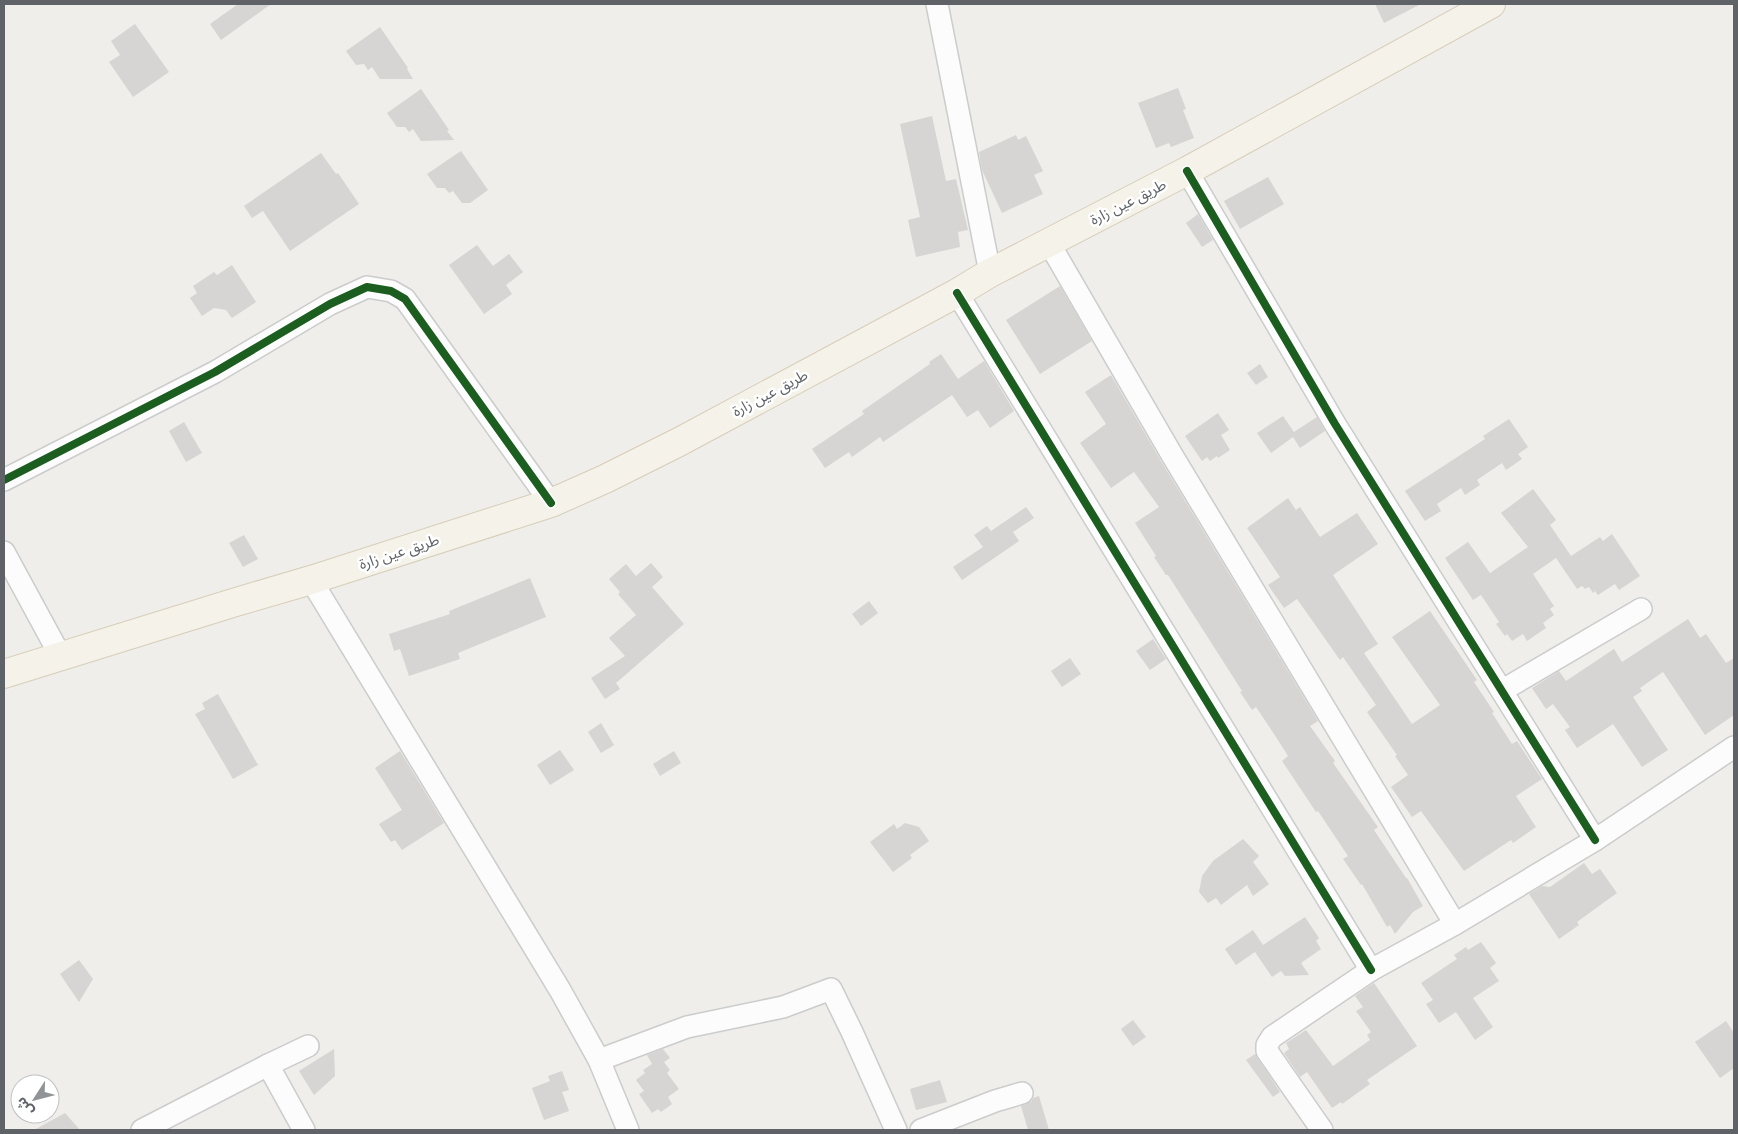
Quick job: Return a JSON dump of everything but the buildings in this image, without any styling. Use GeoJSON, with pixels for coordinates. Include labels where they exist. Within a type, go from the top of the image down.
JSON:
{"type":"FeatureCollection","features":[{"type":"Feature","properties":{"kind":"main road","name":"طريق عين زارة"},"geometry":{"type":"LineString","coordinates":[[4,674],[311,580],[551,503],[605,479],[957,293],[990,273],[1188,171],[1491,4]]}},
{"type":"Feature","properties":{"kind":"street"},"geometry":{"type":"LineString","coordinates":[[937,4],[990,273]]}},
{"type":"Feature","properties":{"kind":"street"},"geometry":{"type":"LineString","coordinates":[[1188,171],[1336,424],[1596,840]]}},
{"type":"Feature","properties":{"kind":"street"},"geometry":{"type":"LineString","coordinates":[[1049,243],[1172,455],[1455,924]]}},
{"type":"Feature","properties":{"kind":"street"},"geometry":{"type":"LineString","coordinates":[[4,480],[215,372],[330,304],[367,287],[391,291],[405,299],[551,503]]}},
{"type":"Feature","properties":{"kind":"street"},"geometry":{"type":"LineString","coordinates":[[957,293],[1371,970]]}},
{"type":"Feature","properties":{"kind":"street"},"geometry":{"type":"LineString","coordinates":[[4,552],[61,656]]}},
{"type":"Feature","properties":{"kind":"street"},"geometry":{"type":"LineString","coordinates":[[311,580],[545,965],[599,1060],[628,1130]]}},
{"type":"Feature","properties":{"kind":"street"},"geometry":{"type":"LineString","coordinates":[[1503,690],[1641,609]]}},
{"type":"Feature","properties":{"kind":"street"},"geometry":{"type":"LineString","coordinates":[[1322,1130],[1267,1051],[1267,1045],[1272,1037],[1371,970],[1455,924],[1596,840],[1734,747]]}},
{"type":"Feature","properties":{"kind":"street"},"geometry":{"type":"LineString","coordinates":[[599,1060],[687,1027],[783,1007],[831,990],[896,1130]]}},
{"type":"Feature","properties":{"kind":"street"},"geometry":{"type":"LineString","coordinates":[[142,1130],[308,1046]]}},
{"type":"Feature","properties":{"kind":"street"},"geometry":{"type":"LineString","coordinates":[[268,1065],[304,1130]]}},
{"type":"Feature","properties":{"kind":"street"},"geometry":{"type":"LineString","coordinates":[[921,1130],[995,1101],[1022,1093]]}},
{"type":"Feature","properties":{"kind":"cycle path"},"geometry":{"type":"LineString","coordinates":[[1187,171],[1335,424],[1595,840]]}},
{"type":"Feature","properties":{"kind":"cycle path"},"geometry":{"type":"LineString","coordinates":[[4,480],[215,372],[330,304],[367,287],[391,291],[405,299],[551,503]]}},
{"type":"Feature","properties":{"kind":"cycle path"},"geometry":{"type":"LineString","coordinates":[[957,293],[1371,970]]}}]}
